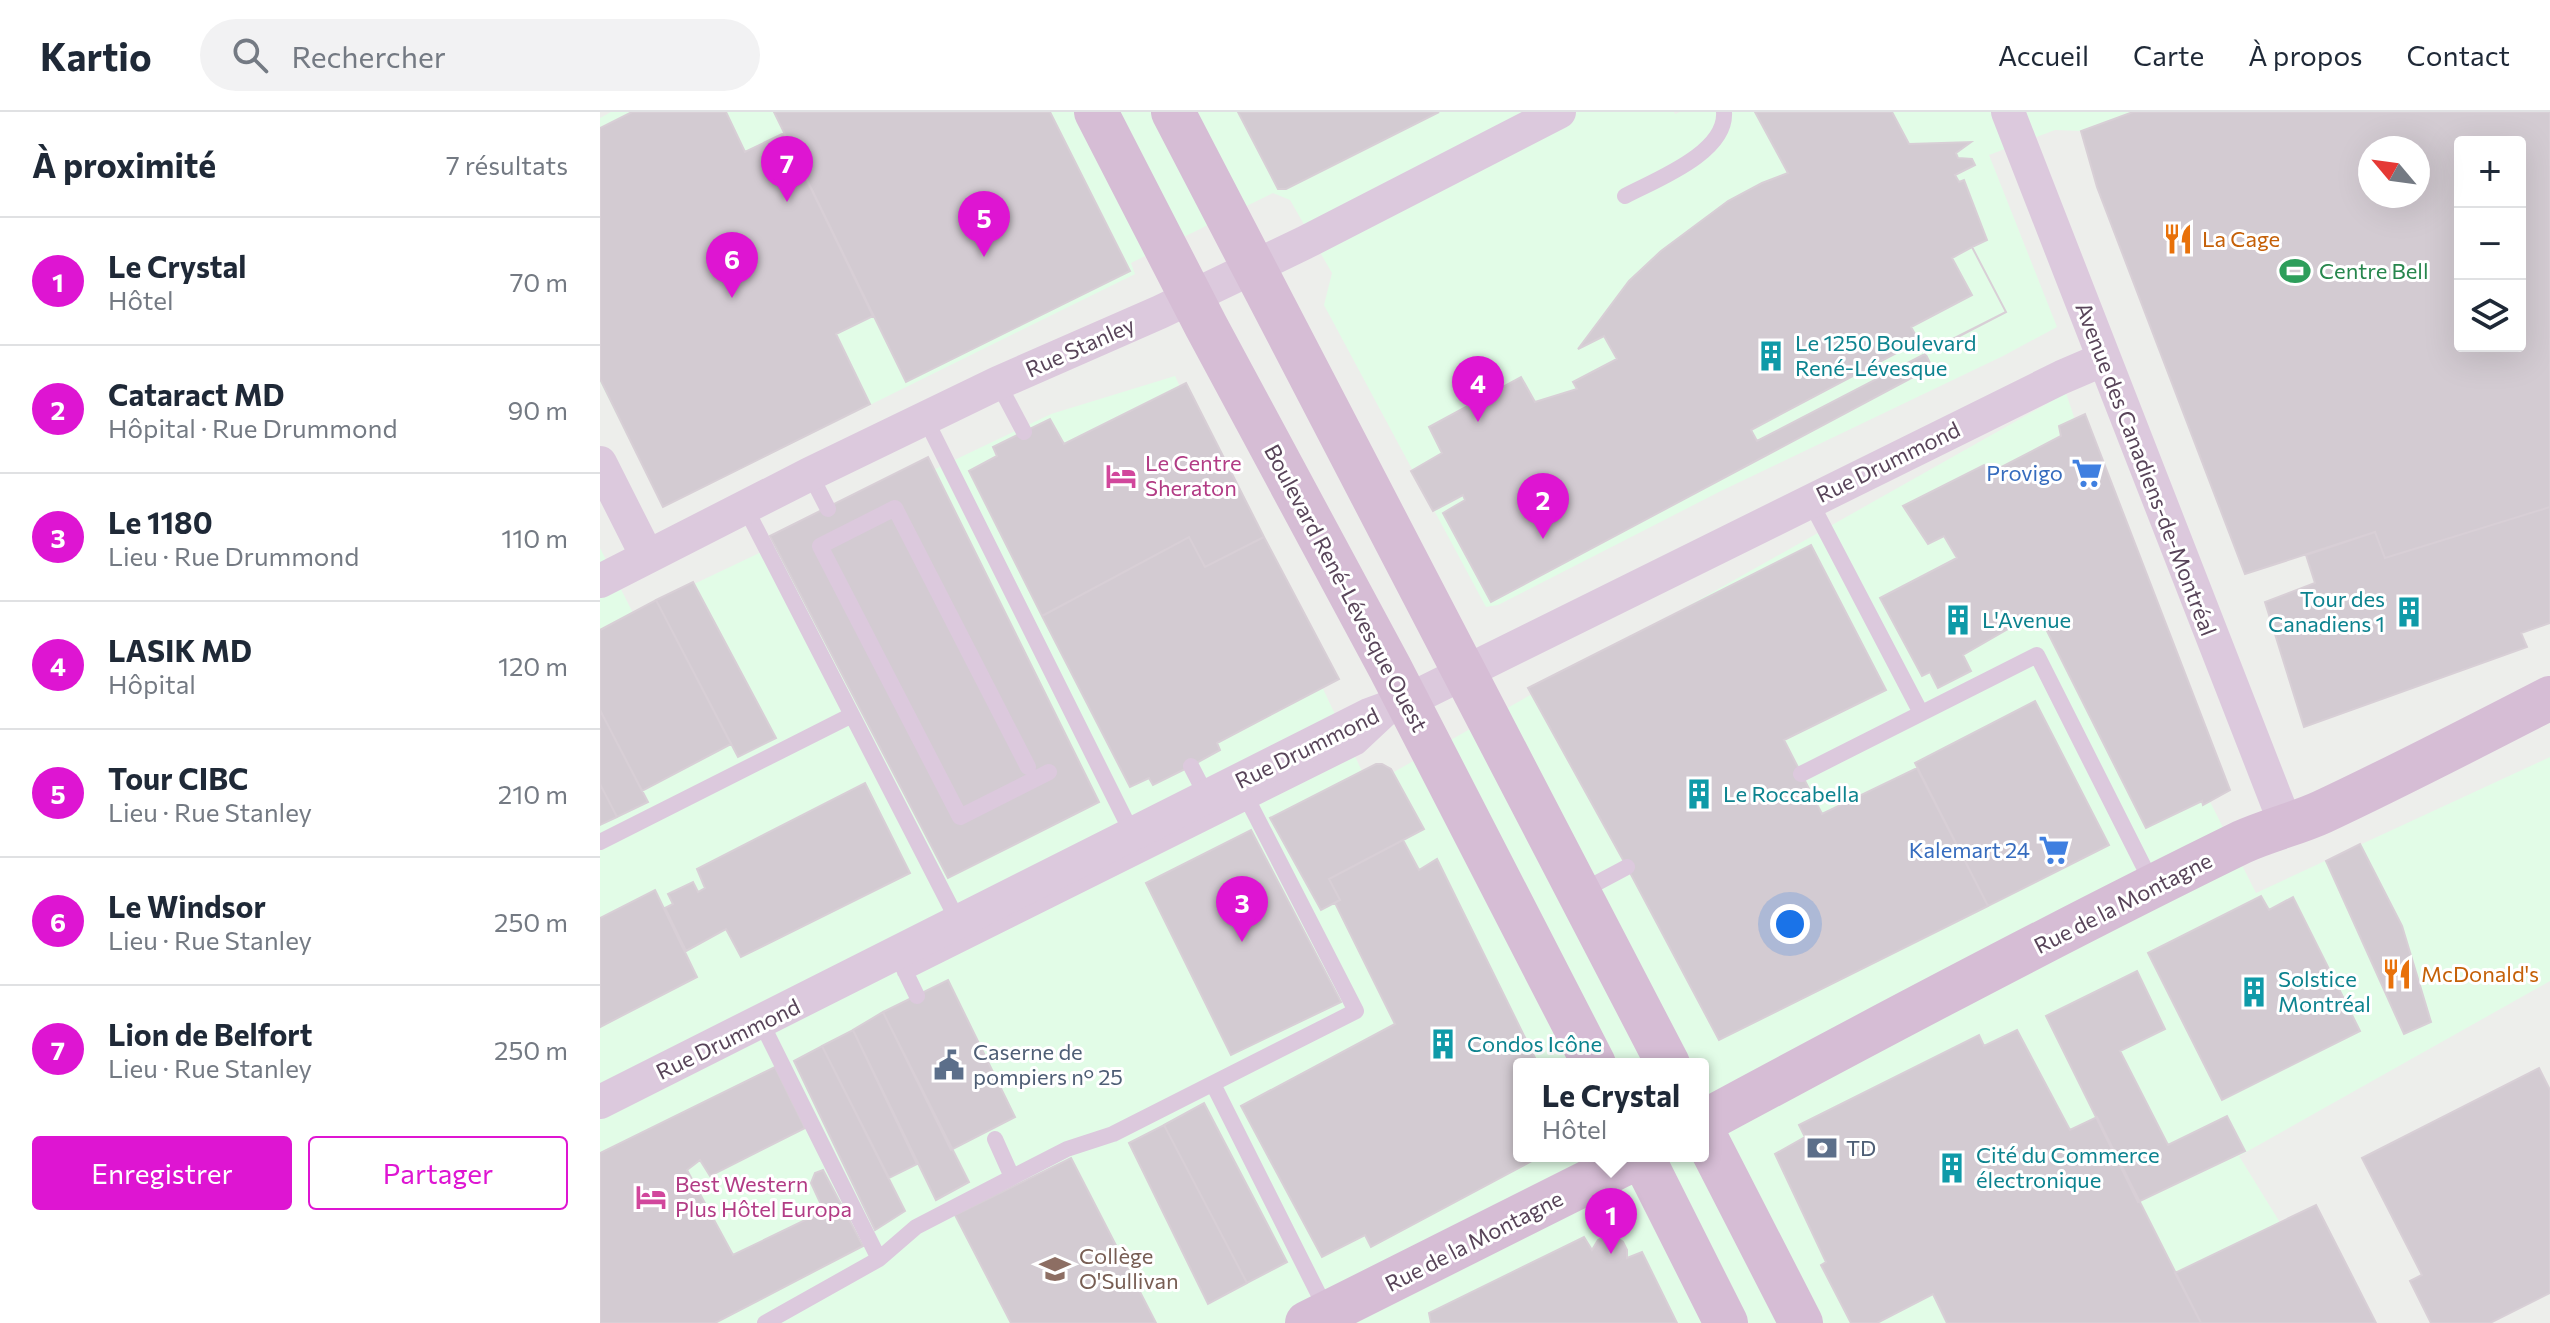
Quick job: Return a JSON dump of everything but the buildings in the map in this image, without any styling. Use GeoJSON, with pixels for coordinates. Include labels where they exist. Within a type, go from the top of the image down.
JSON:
{"type":"FeatureCollection","features":[{"type":"Feature","properties":{"kind":"main road","name":"Boulevard René-Lévesque Ouest"},"geometry":{"type":"LineString","coordinates":[[1096,112],[1407,701],[1591,1058]]}},
{"type":"Feature","properties":{"kind":"main road"},"geometry":{"type":"LineString","coordinates":[[1173,112],[1665,1058]]}},
{"type":"Feature","properties":{"kind":"main road","name":"Rue de la Montagne"},"geometry":{"type":"LineString","coordinates":[[1709,1119],[2154,887],[2260,834],[2317,814],[2360,794],[2550,698]]}},
{"type":"Feature","properties":{"kind":"main road"},"geometry":{"type":"LineString","coordinates":[[1709,1144],[1801,1323]]}},
{"type":"Feature","properties":{"kind":"main road","name":"Rue de la Montagne"},"geometry":{"type":"LineString","coordinates":[[1318,1318],[1629,1162]]}},
{"type":"Feature","properties":{"kind":"main road"},"geometry":{"type":"LineString","coordinates":[[1644,1162],[1726,1323]]}},
{"type":"Feature","properties":{"kind":"street","name":"Rue Stanley"},"geometry":{"type":"LineString","coordinates":[[600,581],[925,418],[1192,297],[1559,112]]}},
{"type":"Feature","properties":{"kind":"street","name":"Avenue des Canadiens-de-Montréal"},"geometry":{"type":"LineString","coordinates":[[2008,112],[2286,825]]}},
{"type":"Feature","properties":{"kind":"street","name":"Rue Drummond"},"geometry":{"type":"LineString","coordinates":[[600,1102],[761,1022],[901,963],[964,932],[1133,835],[1207,797],[1243,792],[1369,715],[1407,701],[2104,359]]}},
{"type":"Feature","properties":{"kind":"street"},"geometry":{"type":"LineString","coordinates":[[600,463],[647,556]]}},
{"type":"Feature","properties":{"kind":"lane"},"geometry":{"type":"LineString","coordinates":[[1625,196],[1701,153],[1724,126],[1724,112]]}},
{"type":"Feature","properties":{"kind":"lane"},"geometry":{"type":"LineString","coordinates":[[998,383],[1024,432]]}},
{"type":"Feature","properties":{"kind":"lane"},"geometry":{"type":"LineString","coordinates":[[925,418],[1133,835]]}},
{"type":"Feature","properties":{"kind":"lane"},"geometry":{"type":"LineString","coordinates":[[810,474],[828,509]]}},
{"type":"Feature","properties":{"kind":"lane"},"geometry":{"type":"LineString","coordinates":[[1810,501],[1921,713]]}},
{"type":"Feature","properties":{"kind":"lane"},"geometry":{"type":"LineString","coordinates":[[745,507],[964,932],[1243,792],[1356,1011],[1113,1134],[1067,1149],[916,1227],[879,1259],[765,1323]]}},
{"type":"Feature","properties":{"kind":"lane"},"geometry":{"type":"LineString","coordinates":[[1028,767],[895,508],[820,546],[960,817],[1049,772]]}},
{"type":"Feature","properties":{"kind":"lane"},"geometry":{"type":"LineString","coordinates":[[1801,774],[2037,655],[2154,887]]}},
{"type":"Feature","properties":{"kind":"lane"},"geometry":{"type":"LineString","coordinates":[[600,842],[852,715]]}},
{"type":"Feature","properties":{"kind":"lane"},"geometry":{"type":"LineString","coordinates":[[1191,766],[1207,797]]}},
{"type":"Feature","properties":{"kind":"lane"},"geometry":{"type":"LineString","coordinates":[[1580,892],[1627,867]]}},
{"type":"Feature","properties":{"kind":"lane"},"geometry":{"type":"LineString","coordinates":[[901,963],[917,996]]}},
{"type":"Feature","properties":{"kind":"lane"},"geometry":{"type":"LineString","coordinates":[[761,1022],[879,1259]]}},
{"type":"Feature","properties":{"kind":"lane"},"geometry":{"type":"LineString","coordinates":[[1213,1084],[1318,1318]]}},
{"type":"Feature","properties":{"kind":"lane"},"geometry":{"type":"LineString","coordinates":[[995,1139],[1012,1177]]}},
{"type":"Feature","properties":{"kind":"shaded area"},"geometry":{"type":"Polygon","coordinates":[[[611,112],[2133,112],[2081,131],[2055,130],[1989,155],[2057,327],[1721,491],[1498,605],[1486,607],[1324,305],[1332,273],[1290,200],[1273,193],[1131,263],[1135,274],[663,507],[600,382],[600,118],[611,112]]]}},
{"type":"Feature","properties":{"kind":"shaded area"},"geometry":{"type":"Polygon","coordinates":[[[1175,376],[1369,786],[2066,393],[2189,760],[2256,893],[2550,757],[2550,981],[2239,1156],[2342,1323],[600,1323],[600,548],[633,613],[1051,414],[1175,376]]]}},
{"type":"Feature","properties":{"kind":"place","name":"Lion de Belfort"},"geometry":{"type":"Point","coordinates":[787,202]}},
{"type":"Feature","properties":{"kind":"place","name":"La Cage"},"geometry":{"type":"Point","coordinates":[2178,239]}},
{"type":"Feature","properties":{"kind":"place","name":"Tour CIBC"},"geometry":{"type":"Point","coordinates":[984,257]}},
{"type":"Feature","properties":{"kind":"place","name":"Centre Bell"},"geometry":{"type":"Point","coordinates":[2295,271]}},
{"type":"Feature","properties":{"kind":"place","name":"Le Windsor"},"geometry":{"type":"Point","coordinates":[732,298]}},
{"type":"Feature","properties":{"kind":"place","name":"Le 1250 Boulevard René-Lévesque"},"geometry":{"type":"Point","coordinates":[1771,356]}},
{"type":"Feature","properties":{"kind":"place","name":"LASIK MD"},"geometry":{"type":"Point","coordinates":[1478,422]}},
{"type":"Feature","properties":{"kind":"place","name":"Provigo"},"geometry":{"type":"Point","coordinates":[2087,473]}},
{"type":"Feature","properties":{"kind":"place","name":"Le Centre Sheraton"},"geometry":{"type":"Point","coordinates":[1121,476]}},
{"type":"Feature","properties":{"kind":"place","name":"Cataract MD"},"geometry":{"type":"Point","coordinates":[1543,539]}},
{"type":"Feature","properties":{"kind":"place","name":"Tour des Canadiens 1"},"geometry":{"type":"Point","coordinates":[2409,612]}},
{"type":"Feature","properties":{"kind":"place","name":"L'Avenue"},"geometry":{"type":"Point","coordinates":[1958,620]}},
{"type":"Feature","properties":{"kind":"place","name":"Le Roccabella"},"geometry":{"type":"Point","coordinates":[1699,794]}},
{"type":"Feature","properties":{"kind":"place","name":"Kalemart 24"},"geometry":{"type":"Point","coordinates":[2054,850]}},
{"type":"Feature","properties":{"kind":"place","name":"Le 1180"},"geometry":{"type":"Point","coordinates":[1242,942]}},
{"type":"Feature","properties":{"kind":"place","name":"McDonald's"},"geometry":{"type":"Point","coordinates":[2397,974]}},
{"type":"Feature","properties":{"kind":"place","name":"Solstice Montréal"},"geometry":{"type":"Point","coordinates":[2254,992]}},
{"type":"Feature","properties":{"kind":"place","name":"Condos Icône"},"geometry":{"type":"Point","coordinates":[1443,1044]}},
{"type":"Feature","properties":{"kind":"place","name":"Caserne de pompiers n° 25"},"geometry":{"type":"Point","coordinates":[949,1065]}},
{"type":"Feature","properties":{"kind":"place","name":"TD"},"geometry":{"type":"Point","coordinates":[1822,1148]}},
{"type":"Feature","properties":{"kind":"place","name":"Cité du Commerce électronique"},"geometry":{"type":"Point","coordinates":[1952,1168]}},
{"type":"Feature","properties":{"kind":"place","name":"Best Western Plus Hôtel Europa"},"geometry":{"type":"Point","coordinates":[651,1197]}},
{"type":"Feature","properties":{"kind":"place","name":"Le Crystal"},"geometry":{"type":"Point","coordinates":[1611,1254]}},
{"type":"Feature","properties":{"kind":"place","name":"Collège O'Sullivan"},"geometry":{"type":"Point","coordinates":[1055,1269]}}]}
